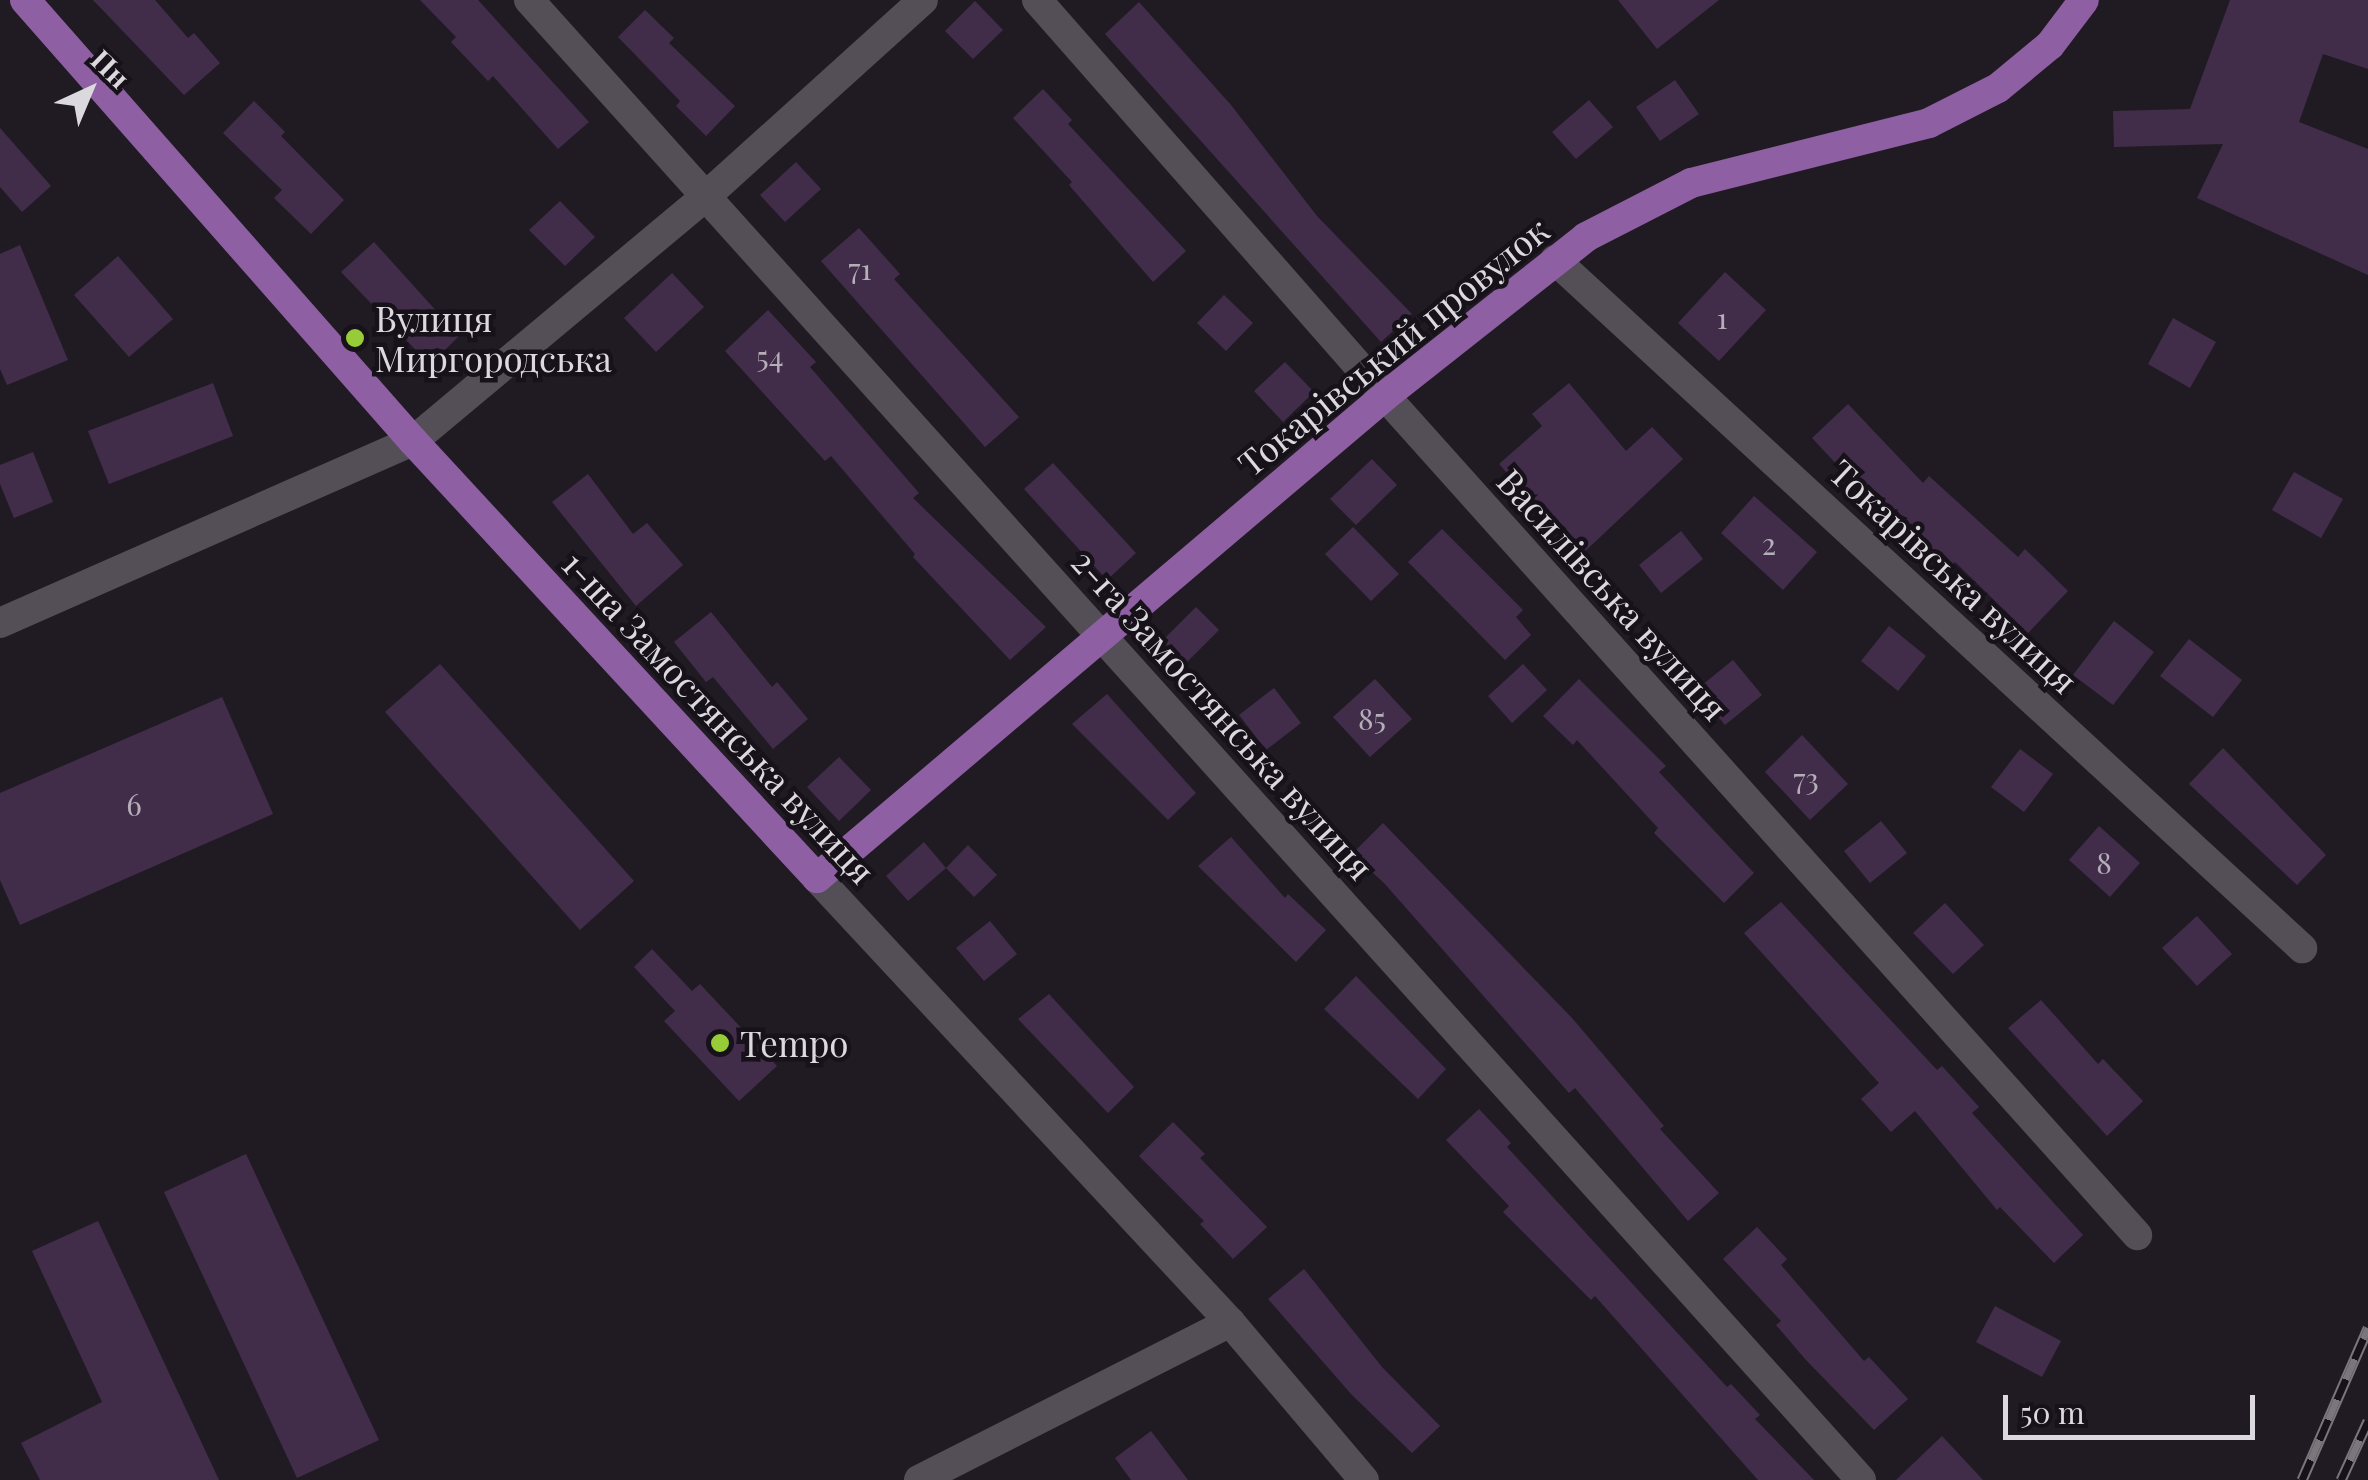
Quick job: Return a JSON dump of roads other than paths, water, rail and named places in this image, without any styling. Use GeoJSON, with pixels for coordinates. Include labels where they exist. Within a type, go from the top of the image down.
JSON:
{"type":"FeatureCollection","features":[{"type":"Feature","properties":{"kind":"main road","name":"1-ша Замостянська вулиця"},"geometry":{"type":"LineString","coordinates":[[25,0],[413,441],[817,878]]}},
{"type":"Feature","properties":{"kind":"main road","name":"Токарівський провулок"},"geometry":{"type":"LineString","coordinates":[[817,878],[1385,396],[1586,237],[1691,183],[1929,123],[1998,88],[2050,46],[2084,0]]}},
{"type":"Feature","properties":{"kind":"street","name":"2-га Замостянська вулиця"},"geometry":{"type":"LineString","coordinates":[[529,0],[1860,1480]]}},
{"type":"Feature","properties":{"kind":"street"},"geometry":{"type":"LineString","coordinates":[[0,623],[413,441],[704,198],[923,0]]}},
{"type":"Feature","properties":{"kind":"street","name":"Василівська вулиця"},"geometry":{"type":"LineString","coordinates":[[1037,0],[1385,396],[2137,1235]]}},
{"type":"Feature","properties":{"kind":"street","name":"Токарівська вулиця"},"geometry":{"type":"LineString","coordinates":[[1555,260],[2302,948]]}},
{"type":"Feature","properties":{"kind":"street","name":"1-ша Замостянська вулиця"},"geometry":{"type":"LineString","coordinates":[[817,878],[1230,1322],[1364,1480]]}},
{"type":"Feature","properties":{"kind":"street"},"geometry":{"type":"LineString","coordinates":[[920,1480],[1230,1322]]}},
{"type":"Feature","properties":{"kind":"railway"},"geometry":{"type":"LineString","coordinates":[[2302,1480],[2368,1328]]}},
{"type":"Feature","properties":{"kind":"railway"},"geometry":{"type":"LineString","coordinates":[[2341,1480],[2368,1421]]}},
{"type":"Feature","properties":{"kind":"place","name":"Вулиця Миргородська"},"geometry":{"type":"Point","coordinates":[355,338]}},
{"type":"Feature","properties":{"kind":"place","name":"Tempo"},"geometry":{"type":"Point","coordinates":[720,1043]}}]}
